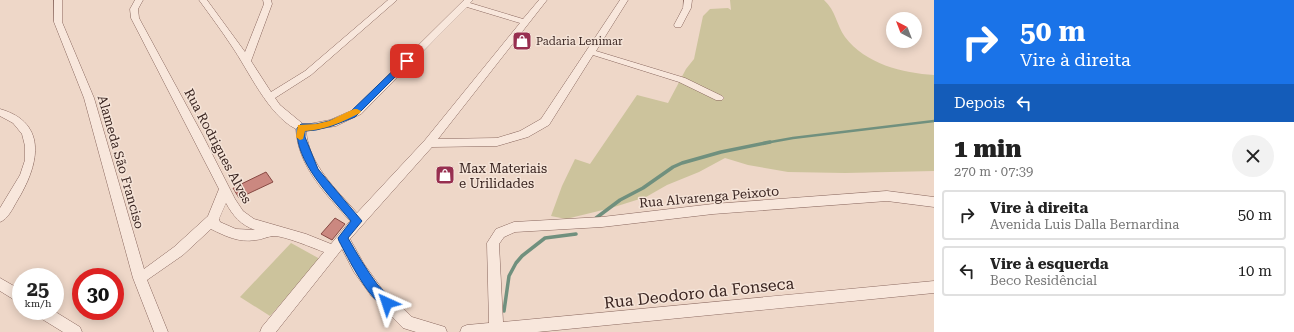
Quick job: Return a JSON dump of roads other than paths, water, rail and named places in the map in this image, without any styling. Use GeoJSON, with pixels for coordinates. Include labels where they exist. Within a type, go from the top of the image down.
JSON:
{"type":"FeatureCollection","features":[{"type":"Feature","properties":{"kind":"street","name":"Alameda São Franciso"},"geometry":{"type":"LineString","coordinates":[[58,0],[58,22],[89,98],[140,278],[161,332]]}},
{"type":"Feature","properties":{"kind":"street","name":"Rua Rodrigues Alves"},"geometry":{"type":"LineString","coordinates":[[139,0],[134,9],[135,18],[197,134],[224,189],[239,214],[250,223],[273,231],[306,239],[332,250]]}},
{"type":"Feature","properties":{"kind":"street"},"geometry":{"type":"LineString","coordinates":[[203,0],[246,61],[269,98],[285,116],[301,128],[316,127],[332,123],[357,112],[467,2],[524,22]]}},
{"type":"Feature","properties":{"kind":"street"},"geometry":{"type":"LineString","coordinates":[[246,61],[268,4],[267,0]]}},
{"type":"Feature","properties":{"kind":"street"},"geometry":{"type":"LineString","coordinates":[[269,98],[308,73],[393,0]]}},
{"type":"Feature","properties":{"kind":"street"},"geometry":{"type":"LineString","coordinates":[[267,332],[332,250],[429,143],[524,22],[544,0]]}},
{"type":"Feature","properties":{"kind":"street"},"geometry":{"type":"LineString","coordinates":[[429,143],[497,142],[524,134],[545,122],[624,0]]}},
{"type":"Feature","properties":{"kind":"street"},"geometry":{"type":"LineString","coordinates":[[678,25],[687,8],[688,0]]}},
{"type":"Feature","properties":{"kind":"street"},"geometry":{"type":"LineString","coordinates":[[591,52],[682,80],[719,98]]}},
{"type":"Feature","properties":{"kind":"street"},"geometry":{"type":"LineString","coordinates":[[0,112],[17,121],[25,130],[30,140],[31,153],[29,168],[23,183],[13,201],[0,217]]}},
{"type":"Feature","properties":{"kind":"street"},"geometry":{"type":"LineString","coordinates":[[301,128],[300,137],[314,171],[357,221]]}},
{"type":"Feature","properties":{"kind":"street"},"geometry":{"type":"LineString","coordinates":[[140,278],[195,238],[213,219],[222,198],[224,189]]}},
{"type":"Feature","properties":{"kind":"street","name":"Rua Alvarenga Peixoto"},"geometry":{"type":"LineString","coordinates":[[496,329],[493,243],[500,233],[514,227],[602,222],[712,209],[887,196],[934,202]]}},
{"type":"Feature","properties":{"kind":"street"},"geometry":{"type":"LineString","coordinates":[[213,219],[215,225],[243,237],[273,231]]}},
{"type":"Feature","properties":{"kind":"street"},"geometry":{"type":"LineString","coordinates":[[343,238],[359,268],[377,293],[408,324],[440,332]]}},
{"type":"Feature","properties":{"kind":"street"},"geometry":{"type":"LineString","coordinates":[[0,284],[12,292]]}},
{"type":"Feature","properties":{"kind":"street","name":"Rua Deodoro da Fonseca"},"geometry":{"type":"LineString","coordinates":[[467,332],[934,287]]}},
{"type":"Feature","properties":{"kind":"street"},"geometry":{"type":"LineString","coordinates":[[56,320],[75,332]]}},
{"type":"Feature","properties":{"kind":"waterway"},"geometry":{"type":"LineString","coordinates":[[766,143],[793,138],[934,121]]}},
{"type":"Feature","properties":{"kind":"waterway"},"geometry":{"type":"LineString","coordinates":[[766,143],[770,142]]}},
{"type":"Feature","properties":{"kind":"waterway"},"geometry":{"type":"LineString","coordinates":[[596,218],[620,200],[643,188],[673,167],[682,163],[721,152],[766,143]]}},
{"type":"Feature","properties":{"kind":"waterway"},"geometry":{"type":"LineString","coordinates":[[504,311],[509,276],[516,263],[522,256],[545,238],[576,234]]}},
{"type":"Feature","properties":{"kind":"place","name":"Padaria Lenimar"},"geometry":{"type":"Point","coordinates":[522,41]}},
{"type":"Feature","properties":{"kind":"place","name":"Max Materiais e Urilidades"},"geometry":{"type":"Point","coordinates":[445,175]}}]}
